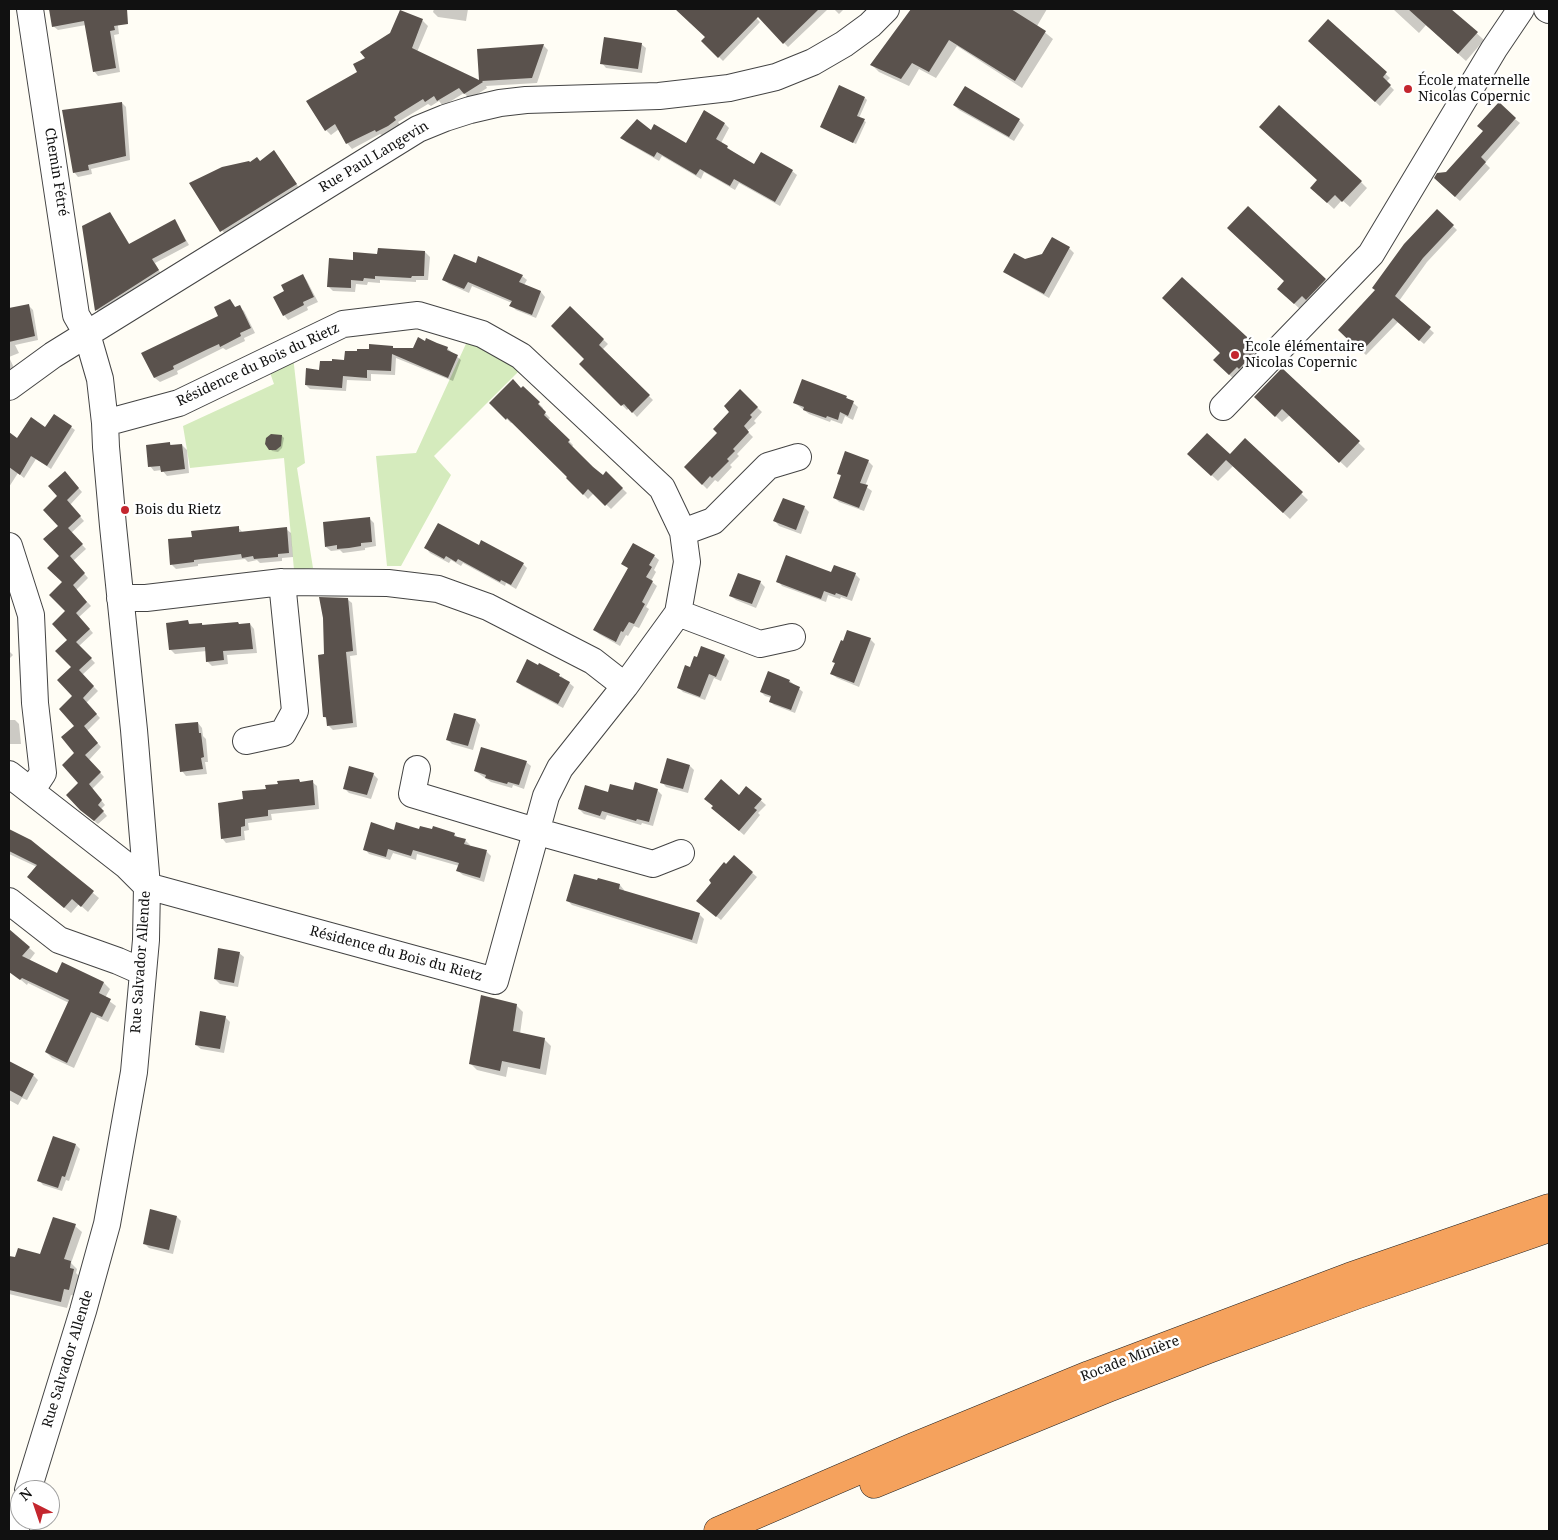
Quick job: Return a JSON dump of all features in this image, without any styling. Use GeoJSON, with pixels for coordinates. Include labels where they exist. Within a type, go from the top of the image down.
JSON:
{"type":"FeatureCollection","features":[{"type":"Feature","properties":{"kind":"highway","name":"Rocade Minière"},"geometry":{"type":"LineString","coordinates":[[718,1531],[913,1447],[1089,1375],[1340,1280],[1549,1208]]}},
{"type":"Feature","properties":{"kind":"highway","name":"Rocade Minière"},"geometry":{"type":"LineString","coordinates":[[762,1531],[1154,1370],[1356,1295],[1549,1228]]}},
{"type":"Feature","properties":{"kind":"street","name":"Chemin Fétré"},"geometry":{"type":"LineString","coordinates":[[30,9],[76,315],[87,334]]}},
{"type":"Feature","properties":{"kind":"street","name":"Rue Paul Langevin"},"geometry":{"type":"LineString","coordinates":[[9,387],[53,354],[418,129],[470,110],[500,103],[526,100],[659,96],[730,88],[776,77],[813,62],[838,48],[870,25],[886,9]]}},
{"type":"Feature","properties":{"kind":"street"},"geometry":{"type":"LineString","coordinates":[[1223,407],[1371,254],[1494,49],[1521,9]]}},
{"type":"Feature","properties":{"kind":"street","name":"Résidence du Bois du Rietz"},"geometry":{"type":"LineString","coordinates":[[106,423],[179,404],[343,324],[418,315],[482,334],[521,356],[662,488],[684,532],[687,562],[678,613],[625,686],[560,768],[546,796],[495,981],[146,886]]}},
{"type":"Feature","properties":{"kind":"street","name":"Rue Salvador Allende"},"geometry":{"type":"LineString","coordinates":[[31,1480],[84,1311],[107,1224],[134,1072],[146,940],[146,886],[134,730],[106,447],[106,423],[100,379],[87,334]]}},
{"type":"Feature","properties":{"kind":"street"},"geometry":{"type":"LineString","coordinates":[[684,532],[713,521],[768,466],[798,457]]}},
{"type":"Feature","properties":{"kind":"street"},"geometry":{"type":"LineString","coordinates":[[9,546],[31,615],[36,703],[43,774],[31,792]]}},
{"type":"Feature","properties":{"kind":"street"},"geometry":{"type":"LineString","coordinates":[[120,598],[146,598],[282,582],[388,584],[438,589],[488,607],[593,661],[625,686]]}},
{"type":"Feature","properties":{"kind":"street"},"geometry":{"type":"LineString","coordinates":[[246,741],[283,733],[295,710],[282,582]]}},
{"type":"Feature","properties":{"kind":"street"},"geometry":{"type":"LineString","coordinates":[[678,613],[760,644],[792,637]]}},
{"type":"Feature","properties":{"kind":"street"},"geometry":{"type":"LineString","coordinates":[[417,769],[412,794],[536,832],[653,864],[681,853]]}},
{"type":"Feature","properties":{"kind":"street"},"geometry":{"type":"LineString","coordinates":[[9,774],[127,866],[146,886]]}},
{"type":"Feature","properties":{"kind":"street"},"geometry":{"type":"LineString","coordinates":[[9,901],[59,940],[143,972]]}},
{"type":"Feature","properties":{"kind":"green space"},"geometry":{"type":"Polygon","coordinates":[[[470,335],[522,368],[434,456],[451,475],[401,566],[387,566],[376,456],[416,453],[470,335]]]}},
{"type":"Feature","properties":{"kind":"green space"},"geometry":{"type":"Polygon","coordinates":[[[293,356],[305,463],[297,468],[313,568],[294,570],[284,458],[190,468],[183,426],[274,384],[268,367],[293,356]]]}},
{"type":"Feature","properties":{"kind":"building"},"geometry":{"type":"Polygon","coordinates":[[[49,9],[127,9],[128,24],[114,26],[115,30],[110,31],[116,68],[93,72],[84,21],[52,27],[49,9]]]}},
{"type":"Feature","properties":{"kind":"building"},"geometry":{"type":"Polygon","coordinates":[[[675,9],[819,9],[783,44],[758,17],[718,58],[701,41],[705,37],[675,9]]]}},
{"type":"Feature","properties":{"kind":"building"},"geometry":{"type":"Polygon","coordinates":[[[911,9],[1011,9],[1046,31],[1015,81],[949,40],[929,72],[912,63],[901,79],[870,65],[911,9]]]}},
{"type":"Feature","properties":{"kind":"building"},"geometry":{"type":"Polygon","coordinates":[[[1408,9],[1451,9],[1478,32],[1458,54],[1408,9]]]}},
{"type":"Feature","properties":{"kind":"building"},"geometry":{"type":"Polygon","coordinates":[[[400,10],[423,19],[412,48],[479,80],[477,49],[544,44],[532,78],[482,81],[464,94],[459,88],[437,101],[434,96],[425,102],[423,99],[394,117],[396,120],[388,126],[346,144],[335,124],[325,131],[306,101],[357,72],[353,64],[365,58],[360,52],[390,33],[400,10]]]}},
{"type":"Feature","properties":{"kind":"building"},"geometry":{"type":"Polygon","coordinates":[[[1328,19],[1387,72],[1383,77],[1391,85],[1375,102],[1308,41],[1328,19]]]}},
{"type":"Feature","properties":{"kind":"building"},"geometry":{"type":"Polygon","coordinates":[[[604,37],[642,43],[638,69],[600,64],[604,37]]]}},
{"type":"Feature","properties":{"kind":"building"},"geometry":{"type":"Polygon","coordinates":[[[839,85],[865,97],[857,116],[865,119],[853,143],[820,127],[839,85]]]}},
{"type":"Feature","properties":{"kind":"building"},"geometry":{"type":"Polygon","coordinates":[[[965,86],[1020,119],[1009,137],[953,105],[965,86]]]}},
{"type":"Feature","properties":{"kind":"building"},"geometry":{"type":"Polygon","coordinates":[[[122,102],[126,156],[88,165],[89,170],[73,173],[62,110],[122,102]]]}},
{"type":"Feature","properties":{"kind":"building"},"geometry":{"type":"Polygon","coordinates":[[[1499,102],[1516,118],[1481,157],[1486,162],[1455,197],[1434,178],[1437,173],[1446,172],[1483,131],[1477,126],[1499,102]]]}},
{"type":"Feature","properties":{"kind":"building"},"geometry":{"type":"Polygon","coordinates":[[[1279,105],[1362,181],[1342,202],[1335,195],[1327,203],[1310,188],[1317,180],[1259,127],[1279,105]]]}},
{"type":"Feature","properties":{"kind":"building"},"geometry":{"type":"Polygon","coordinates":[[[704,110],[725,123],[716,139],[728,146],[727,148],[754,164],[761,152],[793,170],[775,202],[734,179],[730,186],[700,169],[696,175],[657,152],[654,157],[620,138],[637,119],[651,130],[654,124],[686,143],[704,110]]]}},
{"type":"Feature","properties":{"kind":"building"},"geometry":{"type":"Polygon","coordinates":[[[274,150],[297,184],[220,232],[189,183],[222,167],[250,162],[257,157],[260,161],[274,150]]]}},
{"type":"Feature","properties":{"kind":"building"},"geometry":{"type":"Polygon","coordinates":[[[1248,206],[1326,279],[1306,300],[1302,296],[1294,304],[1277,289],[1284,281],[1227,228],[1248,206]]]}},
{"type":"Feature","properties":{"kind":"building"},"geometry":{"type":"Polygon","coordinates":[[[1437,209],[1454,225],[1423,258],[1395,296],[1431,327],[1419,341],[1393,318],[1361,352],[1338,330],[1375,290],[1372,288],[1404,244],[1437,209]]]}},
{"type":"Feature","properties":{"kind":"building"},"geometry":{"type":"Polygon","coordinates":[[[110,212],[129,244],[175,219],[186,241],[152,259],[159,270],[95,311],[82,226],[110,212]]]}},
{"type":"Feature","properties":{"kind":"building"},"geometry":{"type":"Polygon","coordinates":[[[1052,237],[1070,247],[1044,294],[1003,272],[1014,253],[1025,259],[1042,254],[1052,237]]]}},
{"type":"Feature","properties":{"kind":"building"},"geometry":{"type":"Polygon","coordinates":[[[378,248],[425,251],[424,276],[412,276],[411,278],[375,276],[375,279],[364,278],[363,281],[351,280],[351,288],[327,287],[329,258],[353,260],[353,252],[377,254],[378,248]]]}},
{"type":"Feature","properties":{"kind":"building"},"geometry":{"type":"Polygon","coordinates":[[[454,254],[476,263],[478,256],[523,275],[519,282],[541,291],[532,315],[509,306],[512,301],[468,282],[464,289],[442,280],[454,254]]]}},
{"type":"Feature","properties":{"kind":"building"},"geometry":{"type":"Polygon","coordinates":[[[303,274],[314,297],[303,302],[304,305],[283,316],[273,297],[284,291],[281,285],[303,274]]]}},
{"type":"Feature","properties":{"kind":"building"},"geometry":{"type":"Polygon","coordinates":[[[1182,277],[1259,348],[1239,369],[1237,367],[1229,375],[1213,360],[1220,353],[1162,298],[1182,277]]]}},
{"type":"Feature","properties":{"kind":"building"},"geometry":{"type":"Polygon","coordinates":[[[230,299],[235,307],[240,305],[251,328],[240,333],[241,336],[220,347],[219,344],[208,349],[173,366],[174,369],[154,378],[141,353],[218,316],[214,307],[230,299]]]}},
{"type":"Feature","properties":{"kind":"building"},"geometry":{"type":"Polygon","coordinates":[[[29,304],[35,336],[9,342],[9,308],[29,304]]]}},
{"type":"Feature","properties":{"kind":"building"},"geometry":{"type":"Polygon","coordinates":[[[570,306],[604,339],[599,345],[650,395],[632,413],[624,404],[621,406],[579,364],[584,359],[551,326],[570,306]]]}},
{"type":"Feature","properties":{"kind":"building"},"geometry":{"type":"Polygon","coordinates":[[[418,337],[425,341],[426,338],[448,347],[447,350],[458,355],[448,378],[392,354],[391,371],[367,370],[367,378],[343,376],[342,388],[305,385],[306,368],[319,370],[320,361],[344,360],[345,351],[369,349],[369,344],[393,346],[393,348],[413,348],[418,337]]]}},
{"type":"Feature","properties":{"kind":"building"},"geometry":{"type":"Polygon","coordinates":[[[1282,368],[1360,441],[1339,463],[1282,409],[1275,417],[1254,397],[1282,368]]]}},
{"type":"Feature","properties":{"kind":"building"},"geometry":{"type":"Polygon","coordinates":[[[513,379],[521,388],[523,386],[540,402],[538,404],[546,412],[544,415],[570,440],[568,442],[593,467],[603,475],[606,471],[623,488],[605,506],[588,489],[583,495],[507,418],[506,420],[489,403],[513,379]]]}},
{"type":"Feature","properties":{"kind":"building"},"geometry":{"type":"Polygon","coordinates":[[[802,379],[847,396],[846,398],[854,401],[848,416],[840,412],[838,420],[827,416],[826,418],[803,410],[804,407],[793,403],[802,379]]]}},
{"type":"Feature","properties":{"kind":"building"},"geometry":{"type":"Polygon","coordinates":[[[740,389],[758,407],[750,415],[752,417],[744,426],[749,432],[733,449],[735,451],[727,459],[729,461],[702,485],[684,467],[717,433],[713,429],[729,412],[724,406],[740,389]]]}},
{"type":"Feature","properties":{"kind":"building"},"geometry":{"type":"Polygon","coordinates":[[[54,414],[72,426],[47,466],[31,456],[20,475],[9,467],[9,432],[17,438],[31,417],[45,427],[54,414]]]}},
{"type":"Feature","properties":{"kind":"building"},"geometry":{"type":"Polygon","coordinates":[[[1207,433],[1230,454],[1245,438],[1303,492],[1283,513],[1226,460],[1211,476],[1187,454],[1207,433]]]}},
{"type":"Feature","properties":{"kind":"building"},"geometry":{"type":"Polygon","coordinates":[[[271,434],[282,435],[281,446],[276,450],[269,450],[265,444],[266,438],[271,434]]]}},
{"type":"Feature","properties":{"kind":"building"},"geometry":{"type":"Polygon","coordinates":[[[170,442],[170,445],[182,444],[185,469],[161,472],[160,466],[148,467],[146,445],[170,442]]]}},
{"type":"Feature","properties":{"kind":"building"},"geometry":{"type":"Polygon","coordinates":[[[845,451],[869,460],[860,483],[868,485],[859,508],[833,498],[841,475],[837,474],[845,451]]]}},
{"type":"Feature","properties":{"kind":"building"},"geometry":{"type":"Polygon","coordinates":[[[65,471],[79,488],[67,500],[81,516],[68,528],[83,544],[70,556],[85,573],[73,585],[87,602],[76,613],[90,629],[76,642],[92,658],[79,670],[94,686],[83,698],[97,714],[84,726],[98,743],[85,755],[101,772],[89,784],[102,800],[98,805],[104,811],[94,821],[66,795],[78,783],[62,765],[74,753],[61,737],[74,726],[59,709],[72,696],[57,680],[71,667],[55,651],[67,640],[52,624],[65,611],[49,595],[62,582],[47,568],[59,556],[43,539],[58,526],[43,510],[57,496],[48,486],[65,471]]]}},
{"type":"Feature","properties":{"kind":"building"},"geometry":{"type":"Polygon","coordinates":[[[783,498],[805,506],[796,530],[773,521],[783,498]]]}},
{"type":"Feature","properties":{"kind":"building"},"geometry":{"type":"Polygon","coordinates":[[[370,517],[372,542],[361,543],[361,546],[349,548],[337,549],[337,545],[325,547],[323,522],[370,517]]]}},
{"type":"Feature","properties":{"kind":"building"},"geometry":{"type":"Polygon","coordinates":[[[438,523],[479,545],[481,540],[524,563],[511,585],[501,580],[500,582],[458,559],[456,562],[446,556],[444,559],[424,548],[438,523]]]}},
{"type":"Feature","properties":{"kind":"building"},"geometry":{"type":"Polygon","coordinates":[[[239,526],[239,532],[287,527],[289,553],[278,554],[278,557],[254,559],[253,556],[242,558],[241,554],[170,565],[168,539],[192,537],[191,531],[239,526]]]}},
{"type":"Feature","properties":{"kind":"building"},"geometry":{"type":"Polygon","coordinates":[[[633,543],[655,555],[649,565],[652,567],[646,577],[653,581],[642,602],[645,604],[634,624],[629,622],[623,632],[621,631],[616,642],[593,630],[628,568],[621,564],[633,543]]]}},
{"type":"Feature","properties":{"kind":"building"},"geometry":{"type":"Polygon","coordinates":[[[786,555],[831,572],[834,565],[856,573],[847,597],[824,591],[821,599],[776,582],[786,555]]]}},
{"type":"Feature","properties":{"kind":"building"},"geometry":{"type":"Polygon","coordinates":[[[738,573],[761,581],[752,604],[729,596],[738,573]]]}},
{"type":"Feature","properties":{"kind":"building"},"geometry":{"type":"Polygon","coordinates":[[[319,597],[348,598],[353,651],[346,652],[353,723],[327,726],[326,717],[323,717],[318,655],[324,654],[323,618],[319,597]]]}},
{"type":"Feature","properties":{"kind":"building"},"geometry":{"type":"Polygon","coordinates":[[[188,620],[189,624],[202,623],[202,625],[250,623],[253,649],[223,651],[224,660],[206,662],[205,647],[169,650],[166,623],[188,620]]]}},
{"type":"Feature","properties":{"kind":"building"},"geometry":{"type":"Polygon","coordinates":[[[847,630],[871,638],[854,683],[830,674],[835,663],[832,662],[847,630]]]}},
{"type":"Feature","properties":{"kind":"building"},"geometry":{"type":"Polygon","coordinates":[[[701,646],[725,655],[716,677],[709,674],[700,697],[677,688],[685,665],[690,667],[694,656],[697,657],[701,646]]]}},
{"type":"Feature","properties":{"kind":"building"},"geometry":{"type":"Polygon","coordinates":[[[527,659],[560,674],[559,676],[570,682],[558,704],[516,682],[527,659]]]}},
{"type":"Feature","properties":{"kind":"building"},"geometry":{"type":"Polygon","coordinates":[[[768,671],[790,680],[789,682],[800,687],[791,710],[769,702],[771,696],[760,692],[768,671]]]}},
{"type":"Feature","properties":{"kind":"building"},"geometry":{"type":"Polygon","coordinates":[[[454,713],[476,719],[468,746],[446,740],[454,713]]]}},
{"type":"Feature","properties":{"kind":"building"},"geometry":{"type":"Polygon","coordinates":[[[198,722],[204,757],[201,758],[203,769],[180,772],[175,724],[198,722]]]}},
{"type":"Feature","properties":{"kind":"building"},"geometry":{"type":"Polygon","coordinates":[[[481,747],[527,761],[519,785],[485,778],[486,775],[474,771],[481,747]]]}},
{"type":"Feature","properties":{"kind":"building"},"geometry":{"type":"Polygon","coordinates":[[[667,758],[690,765],[683,789],[660,783],[667,758]]]}},
{"type":"Feature","properties":{"kind":"building"},"geometry":{"type":"Polygon","coordinates":[[[349,766],[374,773],[367,795],[343,789],[349,766]]]}},
{"type":"Feature","properties":{"kind":"building"},"geometry":{"type":"Polygon","coordinates":[[[299,779],[300,782],[313,780],[315,805],[268,810],[268,816],[245,819],[245,826],[241,827],[241,836],[221,839],[218,803],[243,799],[242,791],[266,789],[265,785],[278,784],[277,781],[299,779]]]}},
{"type":"Feature","properties":{"kind":"building"},"geometry":{"type":"Polygon","coordinates":[[[721,779],[739,795],[746,786],[762,799],[754,808],[757,810],[739,831],[711,808],[713,806],[704,799],[721,779]]]}},
{"type":"Feature","properties":{"kind":"building"},"geometry":{"type":"Polygon","coordinates":[[[635,782],[658,789],[649,822],[637,819],[636,821],[602,811],[600,816],[578,809],[585,785],[608,792],[610,784],[633,790],[635,782]]]}},
{"type":"Feature","properties":{"kind":"building"},"geometry":{"type":"Polygon","coordinates":[[[371,822],[394,830],[396,822],[419,829],[420,826],[432,829],[433,826],[455,833],[454,836],[466,839],[464,844],[487,850],[480,878],[456,871],[459,863],[413,850],[411,856],[388,849],[386,857],[363,850],[371,822]]]}},
{"type":"Feature","properties":{"kind":"building"},"geometry":{"type":"Polygon","coordinates":[[[9,829],[31,840],[94,891],[81,907],[72,899],[64,908],[27,877],[37,865],[9,851],[9,829]]]}},
{"type":"Feature","properties":{"kind":"building"},"geometry":{"type":"Polygon","coordinates":[[[734,855],[753,872],[716,917],[696,901],[711,883],[709,880],[724,862],[726,864],[734,855]]]}},
{"type":"Feature","properties":{"kind":"building"},"geometry":{"type":"Polygon","coordinates":[[[574,874],[620,884],[619,889],[700,913],[692,940],[566,901],[574,874]]]}},
{"type":"Feature","properties":{"kind":"building"},"geometry":{"type":"Polygon","coordinates":[[[9,929],[30,947],[22,956],[57,973],[62,962],[104,982],[99,993],[111,999],[102,1017],[91,1012],[67,1063],[45,1052],[69,1000],[22,978],[20,980],[9,972],[9,929]]]}},
{"type":"Feature","properties":{"kind":"building"},"geometry":{"type":"Polygon","coordinates":[[[218,948],[240,952],[234,983],[214,979],[218,948]]]}},
{"type":"Feature","properties":{"kind":"building"},"geometry":{"type":"Polygon","coordinates":[[[481,995],[517,1004],[513,1031],[545,1038],[540,1069],[502,1061],[500,1071],[469,1064],[481,995]]]}},
{"type":"Feature","properties":{"kind":"building"},"geometry":{"type":"Polygon","coordinates":[[[200,1011],[226,1016],[220,1049],[195,1045],[200,1011]]]}},
{"type":"Feature","properties":{"kind":"building"},"geometry":{"type":"Polygon","coordinates":[[[9,1061],[34,1074],[22,1097],[9,1090],[9,1061]]]}},
{"type":"Feature","properties":{"kind":"building"},"geometry":{"type":"Polygon","coordinates":[[[53,1136],[76,1144],[65,1177],[62,1176],[58,1188],[37,1181],[53,1136]]]}},
{"type":"Feature","properties":{"kind":"building"},"geometry":{"type":"Polygon","coordinates":[[[150,1209],[177,1216],[169,1250],[143,1244],[150,1209]]]}},
{"type":"Feature","properties":{"kind":"building"},"geometry":{"type":"Polygon","coordinates":[[[53,1217],[76,1224],[64,1259],[71,1261],[70,1268],[74,1269],[69,1290],[64,1289],[61,1302],[9,1290],[9,1256],[15,1257],[18,1248],[40,1254],[53,1217]]]}},
{"type":"Feature","properties":{"kind":"place","name":"École maternelle Nicolas Copernic"},"geometry":{"type":"Point","coordinates":[1408,89]}},
{"type":"Feature","properties":{"kind":"place","name":"École élémentaire Nicolas Copernic"},"geometry":{"type":"Point","coordinates":[1235,355]}},
{"type":"Feature","properties":{"kind":"place","name":"Bois du Rietz"},"geometry":{"type":"Point","coordinates":[125,510]}}]}
